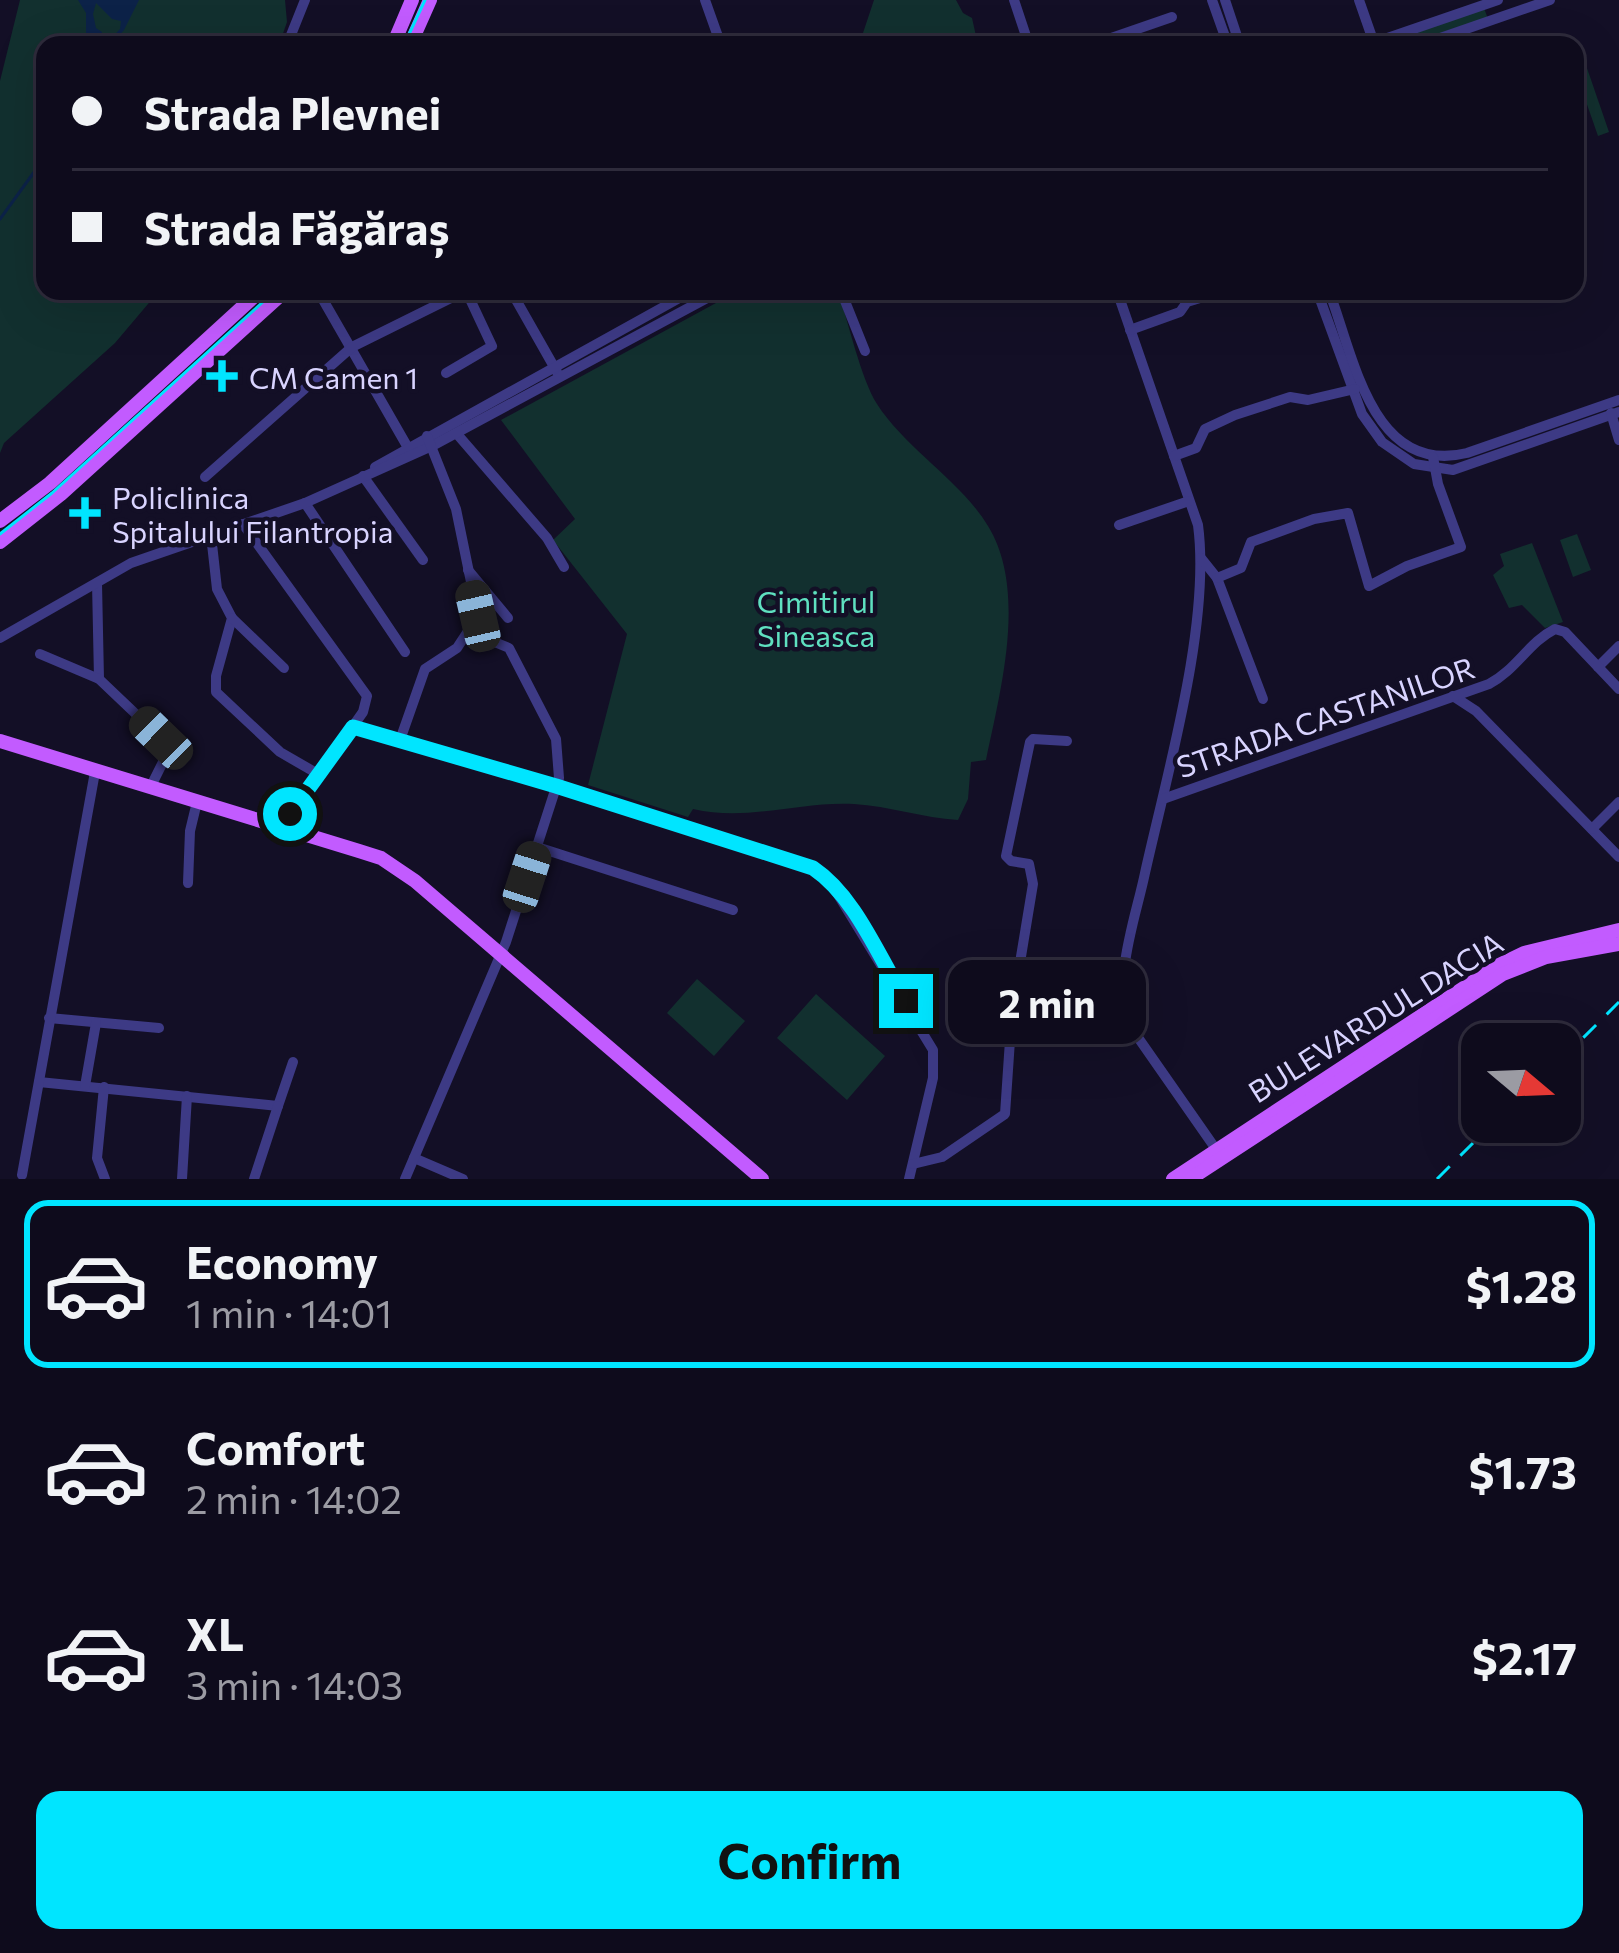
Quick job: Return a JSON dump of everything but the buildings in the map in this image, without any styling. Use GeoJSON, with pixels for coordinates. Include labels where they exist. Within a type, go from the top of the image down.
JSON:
{"type":"FeatureCollection","features":[{"type":"Feature","properties":{"kind":"main road"},"geometry":{"type":"LineString","coordinates":[[396,36],[412,0]]}},
{"type":"Feature","properties":{"kind":"main road"},"geometry":{"type":"LineString","coordinates":[[414,36],[430,0]]}},
{"type":"Feature","properties":{"kind":"main road"},"geometry":{"type":"LineString","coordinates":[[0,521],[92,445],[250,300]]}},
{"type":"Feature","properties":{"kind":"main road"},"geometry":{"type":"LineString","coordinates":[[0,542],[61,494],[275,300]]}},
{"type":"Feature","properties":{"kind":"main road"},"geometry":{"type":"LineString","coordinates":[[0,741],[392,865],[502,953],[762,1179]]}},
{"type":"Feature","properties":{"kind":"main road","name":"BULEVARDUL DACIA"},"geometry":{"type":"LineString","coordinates":[[1173,1179],[1497,966],[1619,930]]}},
{"type":"Feature","properties":{"kind":"main road","name":"BULEVARDUL DACIA"},"geometry":{"type":"LineString","coordinates":[[1545,952],[1619,944]]}},
{"type":"Feature","properties":{"kind":"main road","name":"BULEVARDUL DACIA"},"geometry":{"type":"LineString","coordinates":[[1190,1179],[1219,1153]]}},
{"type":"Feature","properties":{"kind":"street"},"geometry":{"type":"LineString","coordinates":[[291,36],[305,0]]}},
{"type":"Feature","properties":{"kind":"street"},"geometry":{"type":"LineString","coordinates":[[705,0],[718,36]]}},
{"type":"Feature","properties":{"kind":"street"},"geometry":{"type":"LineString","coordinates":[[1014,0],[1026,36]]}},
{"type":"Feature","properties":{"kind":"street"},"geometry":{"type":"LineString","coordinates":[[1212,0],[1225,36]]}},
{"type":"Feature","properties":{"kind":"street"},"geometry":{"type":"LineString","coordinates":[[1225,0],[1237,36]]}},
{"type":"Feature","properties":{"kind":"street"},"geometry":{"type":"LineString","coordinates":[[1359,0],[1368,36]]}},
{"type":"Feature","properties":{"kind":"street"},"geometry":{"type":"LineString","coordinates":[[1393,36],[1499,0],[1509,14]]}},
{"type":"Feature","properties":{"kind":"street"},"geometry":{"type":"LineString","coordinates":[[1446,36],[1550,0]]}},
{"type":"Feature","properties":{"kind":"street"},"geometry":{"type":"LineString","coordinates":[[1116,36],[1172,16]]}},
{"type":"Feature","properties":{"kind":"street"},"geometry":{"type":"LineString","coordinates":[[323,300],[410,452]]}},
{"type":"Feature","properties":{"kind":"street"},"geometry":{"type":"LineString","coordinates":[[205,477],[352,347],[447,300]]}},
{"type":"Feature","properties":{"kind":"street"},"geometry":{"type":"LineString","coordinates":[[446,373],[492,346],[471,300]]}},
{"type":"Feature","properties":{"kind":"street"},"geometry":{"type":"LineString","coordinates":[[517,300],[558,372]]}},
{"type":"Feature","properties":{"kind":"street"},"geometry":{"type":"LineString","coordinates":[[430,441],[458,434],[677,300]]}},
{"type":"Feature","properties":{"kind":"street"},"geometry":{"type":"LineString","coordinates":[[0,638],[131,563],[304,503],[363,476],[701,300]]}},
{"type":"Feature","properties":{"kind":"street"},"geometry":{"type":"LineString","coordinates":[[845,300],[866,351]]}},
{"type":"Feature","properties":{"kind":"street"},"geometry":{"type":"LineString","coordinates":[[1120,300],[1198,525],[1201,558],[1184,694],[1121,1004],[1130,1026],[1219,1153]]}},
{"type":"Feature","properties":{"kind":"street"},"geometry":{"type":"LineString","coordinates":[[1130,330],[1180,312],[1191,300]]}},
{"type":"Feature","properties":{"kind":"street"},"geometry":{"type":"LineString","coordinates":[[1321,300],[1358,388]]}},
{"type":"Feature","properties":{"kind":"street"},"geometry":{"type":"LineString","coordinates":[[1332,300],[1369,426],[1404,460],[1464,467],[1615,408],[1619,440]]}},
{"type":"Feature","properties":{"kind":"street"},"geometry":{"type":"LineString","coordinates":[[1174,456],[1196,448],[1205,429],[1235,415],[1290,397],[1308,400],[1358,388]]}},
{"type":"Feature","properties":{"kind":"street"},"geometry":{"type":"LineString","coordinates":[[458,434],[547,538],[565,567]]}},
{"type":"Feature","properties":{"kind":"street"},"geometry":{"type":"LineString","coordinates":[[405,1179],[502,953],[556,786],[556,740],[509,648],[492,641],[478,616],[457,509],[430,441]]}},
{"type":"Feature","properties":{"kind":"street"},"geometry":{"type":"LineString","coordinates":[[1217,578],[1241,568],[1251,542],[1314,519],[1348,513],[1369,586],[1461,547],[1434,464]]}},
{"type":"Feature","properties":{"kind":"street"},"geometry":{"type":"LineString","coordinates":[[363,476],[423,560]]}},
{"type":"Feature","properties":{"kind":"street"},"geometry":{"type":"LineString","coordinates":[[1119,525],[1189,501]]}},
{"type":"Feature","properties":{"kind":"street"},"geometry":{"type":"LineString","coordinates":[[304,503],[405,652]]}},
{"type":"Feature","properties":{"kind":"street"},"geometry":{"type":"LineString","coordinates":[[243,524],[368,702],[282,827]]}},
{"type":"Feature","properties":{"kind":"street"},"geometry":{"type":"LineString","coordinates":[[212,535],[217,589],[232,618],[284,668]]}},
{"type":"Feature","properties":{"kind":"street"},"geometry":{"type":"LineString","coordinates":[[1201,558],[1217,578],[1263,699]]}},
{"type":"Feature","properties":{"kind":"street"},"geometry":{"type":"LineString","coordinates":[[468,570],[508,618]]}},
{"type":"Feature","properties":{"kind":"street"},"geometry":{"type":"LineString","coordinates":[[97,583],[99,679]]}},
{"type":"Feature","properties":{"kind":"street"},"geometry":{"type":"LineString","coordinates":[[400,740],[425,669],[457,647],[478,616]]}},
{"type":"Feature","properties":{"kind":"street"},"geometry":{"type":"LineString","coordinates":[[232,618],[214,687],[220,698],[280,752],[318,774]]}},
{"type":"Feature","properties":{"kind":"street","name":"STRADA CASTANILOR"},"geometry":{"type":"LineString","coordinates":[[1162,799],[1498,679],[1555,629],[1565,632],[1598,667]]}},
{"type":"Feature","properties":{"kind":"street"},"geometry":{"type":"LineString","coordinates":[[1619,646],[1598,667],[1619,689]]}},
{"type":"Feature","properties":{"kind":"street"},"geometry":{"type":"LineString","coordinates":[[40,654],[99,679],[161,738],[165,754],[150,788]]}},
{"type":"Feature","properties":{"kind":"street"},"geometry":{"type":"LineString","coordinates":[[1476,711],[1498,679]]}},
{"type":"Feature","properties":{"kind":"street"},"geometry":{"type":"LineString","coordinates":[[1453,696],[1476,711],[1619,857]]}},
{"type":"Feature","properties":{"kind":"street"},"geometry":{"type":"LineString","coordinates":[[353,727],[802,864],[829,880],[933,1049],[933,1078],[909,1179]]}},
{"type":"Feature","properties":{"kind":"street"},"geometry":{"type":"LineString","coordinates":[[913,1164],[942,1157],[1005,1114],[1010,1030],[1033,884],[1032,868],[1006,856],[1027,752],[1034,739],[1067,741]]}},
{"type":"Feature","properties":{"kind":"street"},"geometry":{"type":"LineString","coordinates":[[24,1178],[95,772]]}},
{"type":"Feature","properties":{"kind":"street"},"geometry":{"type":"LineString","coordinates":[[188,883],[190,831],[197,802]]}},
{"type":"Feature","properties":{"kind":"street"},"geometry":{"type":"LineString","coordinates":[[1592,829],[1619,802]]}},
{"type":"Feature","properties":{"kind":"street"},"geometry":{"type":"LineString","coordinates":[[537,848],[733,910]]}},
{"type":"Feature","properties":{"kind":"street"},"geometry":{"type":"LineString","coordinates":[[50,1018],[159,1028]]}},
{"type":"Feature","properties":{"kind":"street"},"geometry":{"type":"LineString","coordinates":[[85,1086],[96,1023]]}},
{"type":"Feature","properties":{"kind":"street"},"geometry":{"type":"LineString","coordinates":[[254,1179],[293,1061]]}},
{"type":"Feature","properties":{"kind":"street"},"geometry":{"type":"LineString","coordinates":[[39,1082],[278,1106]]}},
{"type":"Feature","properties":{"kind":"street"},"geometry":{"type":"LineString","coordinates":[[104,1088],[97,1158],[105,1179]]}},
{"type":"Feature","properties":{"kind":"street"},"geometry":{"type":"LineString","coordinates":[[182,1179],[187,1096]]}},
{"type":"Feature","properties":{"kind":"street"},"geometry":{"type":"LineString","coordinates":[[414,1158],[463,1179]]}},
{"type":"Feature","properties":{"kind":"green space"},"geometry":{"type":"Polygon","coordinates":[[[20,0],[285,0],[287,22],[282,36],[36,36],[36,300],[151,300],[115,343],[4,443],[0,453],[0,81],[20,0]]]}},
{"type":"Feature","properties":{"kind":"green space"},"geometry":{"type":"Polygon","coordinates":[[[874,0],[956,0],[972,18],[976,36],[862,36],[874,0]]]}},
{"type":"Feature","properties":{"kind":"green space"},"geometry":{"type":"Polygon","coordinates":[[[1484,8],[1488,19],[1438,36],[1403,36],[1484,8]]]}},
{"type":"Feature","properties":{"kind":"green space"},"geometry":{"type":"Polygon","coordinates":[[[1584,60],[1609,132],[1598,136],[1584,96],[1584,60]]]}},
{"type":"Feature","properties":{"kind":"green space","name":"Cimitirul Sineasca"},"geometry":{"type":"Polygon","coordinates":[[[721,300],[841,300],[877,404],[977,510],[1000,552],[1007,580],[1007,642],[986,760],[971,762],[968,799],[958,820],[854,804],[734,813],[693,809],[688,817],[588,785],[627,634],[553,540],[575,519],[501,420],[721,300]]]}},
{"type":"Feature","properties":{"kind":"green space"},"geometry":{"type":"Polygon","coordinates":[[[1577,534],[1591,570],[1573,577],[1560,540],[1577,534]]]}},
{"type":"Feature","properties":{"kind":"green space"},"geometry":{"type":"Polygon","coordinates":[[[1532,543],[1563,622],[1545,628],[1522,605],[1509,608],[1493,575],[1504,566],[1500,554],[1532,543]]]}},
{"type":"Feature","properties":{"kind":"green space"},"geometry":{"type":"Polygon","coordinates":[[[697,979],[745,1021],[714,1056],[667,1013],[697,979]]]}},
{"type":"Feature","properties":{"kind":"green space"},"geometry":{"type":"Polygon","coordinates":[[[816,994],[885,1056],[847,1100],[777,1038],[816,994]]]}},
{"type":"Feature","properties":{"kind":"water"},"geometry":{"type":"Polygon","coordinates":[[[78,0],[139,0],[119,36],[113,36],[121,21],[112,19],[96,3],[93,14],[101,36],[86,36],[86,13],[78,0]]]}},
{"type":"Feature","properties":{"kind":"waterway"},"geometry":{"type":"LineString","coordinates":[[0,219],[36,169]]}},
{"type":"Feature","properties":{"kind":"tram line"},"geometry":{"type":"LineString","coordinates":[[408,36],[425,0]]}},
{"type":"Feature","properties":{"kind":"tram line"},"geometry":{"type":"LineString","coordinates":[[0,534],[52,493],[265,300]]}},
{"type":"Feature","properties":{"kind":"railway"},"geometry":{"type":"LineString","coordinates":[[1581,1040],[1619,1002]]}},
{"type":"Feature","properties":{"kind":"railway"},"geometry":{"type":"LineString","coordinates":[[1437,1179],[1473,1143]]}},
{"type":"Feature","properties":{"kind":"place","name":"CM Camen 1"},"geometry":{"type":"Point","coordinates":[222,376]}},
{"type":"Feature","properties":{"kind":"place","name":"Policlinica Spitalului Filantropia"},"geometry":{"type":"Point","coordinates":[85,513]}},
{"type":"Feature","properties":{"kind":"route"},"geometry":{"type":"LineString","coordinates":[[290,814],[353,727],[556,786],[813,868],[843,899],[906,1001]]}}]}
